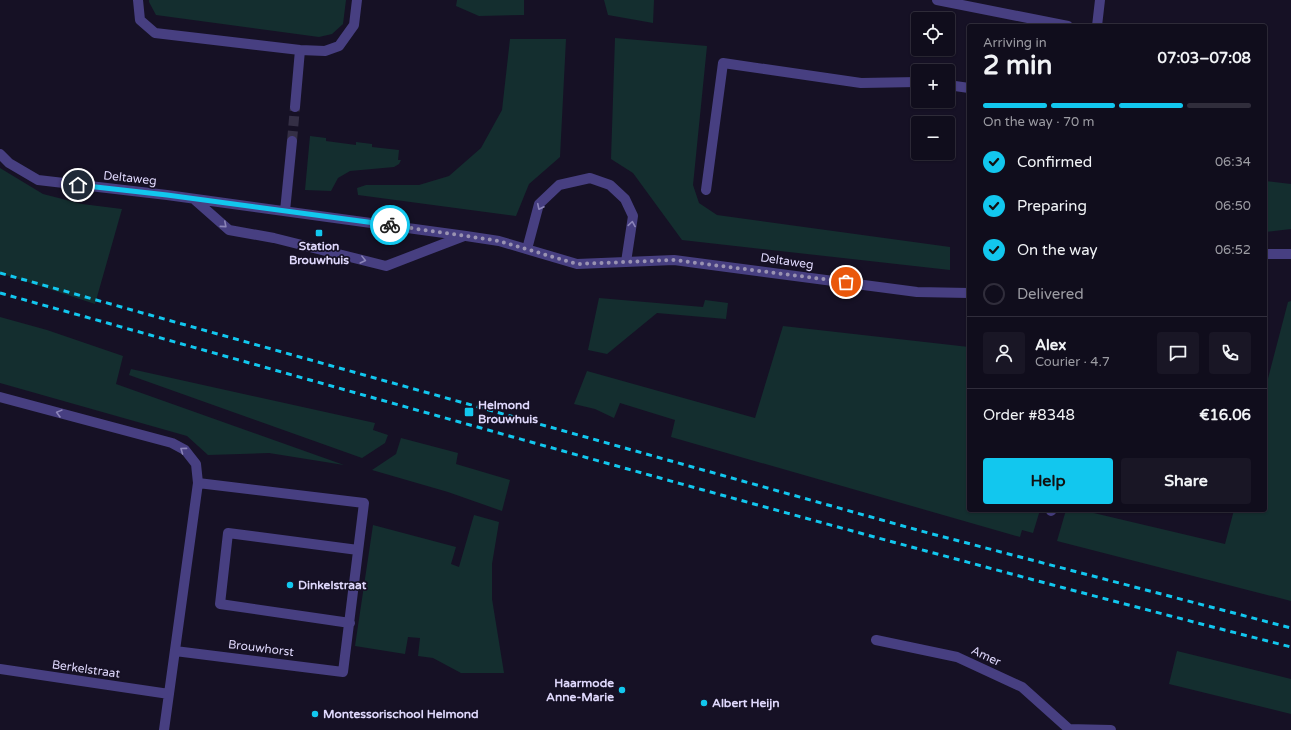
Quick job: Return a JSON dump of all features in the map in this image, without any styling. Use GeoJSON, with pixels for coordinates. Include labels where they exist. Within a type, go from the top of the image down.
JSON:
{"type":"FeatureCollection","features":[{"type":"Feature","properties":{"kind":"street"},"geometry":{"type":"LineString","coordinates":[[138,0],[140,20],[156,33],[300,50],[325,51],[339,46],[354,25],[357,0]]}},
{"type":"Feature","properties":{"kind":"street"},"geometry":{"type":"LineString","coordinates":[[938,0],[1058,24]]}},
{"type":"Feature","properties":{"kind":"street"},"geometry":{"type":"LineString","coordinates":[[1097,24],[1100,0]]}},
{"type":"Feature","properties":{"kind":"street"},"geometry":{"type":"LineString","coordinates":[[295,107],[300,50]]}},
{"type":"Feature","properties":{"kind":"street"},"geometry":{"type":"LineString","coordinates":[[706,190],[723,63],[861,83],[911,82]]}},
{"type":"Feature","properties":{"kind":"street"},"geometry":{"type":"LineString","coordinates":[[955,86],[967,88]]}},
{"type":"Feature","properties":{"kind":"street"},"geometry":{"type":"LineString","coordinates":[[285,211],[292,141]]}},
{"type":"Feature","properties":{"kind":"street","name":"Deltaweg"},"geometry":{"type":"LineString","coordinates":[[0,154],[9,163],[38,180],[285,211],[499,241],[577,264],[674,260],[917,292],[967,293]]}},
{"type":"Feature","properties":{"kind":"street"},"geometry":{"type":"LineString","coordinates":[[527,249],[539,204],[559,185],[590,178],[610,185],[625,199],[633,216],[626,262]]}},
{"type":"Feature","properties":{"kind":"street","name":"Deltaweg"},"geometry":{"type":"LineString","coordinates":[[195,200],[229,230],[274,238],[386,266],[466,236]]}},
{"type":"Feature","properties":{"kind":"street"},"geometry":{"type":"LineString","coordinates":[[1267,254],[1291,254]]}},
{"type":"Feature","properties":{"kind":"street"},"geometry":{"type":"LineString","coordinates":[[0,397],[172,443],[185,450],[196,464],[198,483],[164,730]]}},
{"type":"Feature","properties":{"kind":"street"},"geometry":{"type":"LineString","coordinates":[[198,483],[364,503],[350,623],[220,604],[228,533],[358,550]]}},
{"type":"Feature","properties":{"kind":"street","name":"Brouwhorst"},"geometry":{"type":"LineString","coordinates":[[175,651],[343,672],[350,623]]}},
{"type":"Feature","properties":{"kind":"street","name":"Amer"},"geometry":{"type":"LineString","coordinates":[[876,640],[957,657],[1022,687],[1069,729],[1111,730]]}},
{"type":"Feature","properties":{"kind":"street","name":"Berkelstraat"},"geometry":{"type":"LineString","coordinates":[[0,670],[169,694]]}},
{"type":"Feature","properties":{"kind":"green space"},"geometry":{"type":"Polygon","coordinates":[[[149,0],[346,0],[343,24],[332,34],[319,37],[156,15],[149,0]]]}},
{"type":"Feature","properties":{"kind":"green space"},"geometry":{"type":"Polygon","coordinates":[[[457,0],[524,0],[524,15],[479,16],[456,6],[457,0]]]}},
{"type":"Feature","properties":{"kind":"green space"},"geometry":{"type":"Polygon","coordinates":[[[604,0],[654,0],[653,23],[608,15],[604,0]]]}},
{"type":"Feature","properties":{"kind":"green space"},"geometry":{"type":"Polygon","coordinates":[[[615,38],[707,46],[693,185],[699,203],[717,215],[950,247],[950,270],[682,240],[633,173],[611,159],[615,38]]]}},
{"type":"Feature","properties":{"kind":"green space"},"geometry":{"type":"Polygon","coordinates":[[[510,39],[566,39],[560,157],[529,184],[516,216],[358,195],[357,188],[366,185],[419,185],[449,176],[481,148],[502,110],[510,39]]]}},
{"type":"Feature","properties":{"kind":"green space"},"geometry":{"type":"Polygon","coordinates":[[[310,136],[326,138],[326,141],[356,145],[356,142],[372,144],[372,147],[399,150],[398,160],[401,160],[399,164],[394,167],[350,171],[338,178],[331,191],[305,190],[310,136]]]}},
{"type":"Feature","properties":{"kind":"green space"},"geometry":{"type":"Polygon","coordinates":[[[0,168],[43,194],[82,204],[122,209],[95,304],[0,273],[0,168]]]}},
{"type":"Feature","properties":{"kind":"green space"},"geometry":{"type":"Polygon","coordinates":[[[1267,181],[1291,184],[1291,229],[1267,232],[1267,181]]]}},
{"type":"Feature","properties":{"kind":"green space"},"geometry":{"type":"Polygon","coordinates":[[[599,298],[703,307],[705,300],[728,303],[726,319],[657,313],[607,354],[588,350],[599,298]]]}},
{"type":"Feature","properties":{"kind":"green space"},"geometry":{"type":"Polygon","coordinates":[[[1291,301],[1291,601],[1057,541],[1065,512],[1089,512],[1225,544],[1233,512],[1267,512],[1267,382],[1288,302],[1291,301]]]}},
{"type":"Feature","properties":{"kind":"green space"},"geometry":{"type":"Polygon","coordinates":[[[0,317],[47,330],[123,356],[116,384],[344,465],[269,453],[208,455],[187,436],[0,383],[0,317]]]}},
{"type":"Feature","properties":{"kind":"green space"},"geometry":{"type":"Polygon","coordinates":[[[783,326],[967,347],[967,512],[1039,512],[1033,533],[1022,530],[1020,537],[671,437],[675,420],[620,403],[614,418],[595,409],[574,404],[587,371],[755,418],[783,326]]]}},
{"type":"Feature","properties":{"kind":"green space"},"geometry":{"type":"Polygon","coordinates":[[[131,369],[375,423],[373,430],[388,435],[385,443],[362,458],[129,375],[131,369]]]}},
{"type":"Feature","properties":{"kind":"green space"},"geometry":{"type":"Polygon","coordinates":[[[401,438],[458,453],[456,464],[510,480],[502,511],[448,492],[372,470],[396,454],[401,438]]]}},
{"type":"Feature","properties":{"kind":"green space"},"geometry":{"type":"Polygon","coordinates":[[[474,515],[499,522],[492,564],[492,599],[504,673],[461,673],[433,658],[418,656],[420,638],[408,637],[405,654],[355,646],[373,525],[456,547],[451,564],[459,567],[474,515]]]}},
{"type":"Feature","properties":{"kind":"green space"},"geometry":{"type":"Polygon","coordinates":[[[1177,651],[1291,679],[1291,714],[1169,684],[1177,651]]]}},
{"type":"Feature","properties":{"kind":"tunnel"},"geometry":{"type":"LineString","coordinates":[[292,141],[295,107]]}},
{"type":"Feature","properties":{"kind":"railway"},"geometry":{"type":"LineString","coordinates":[[0,273],[921,531],[1291,628]]}},
{"type":"Feature","properties":{"kind":"railway"},"geometry":{"type":"LineString","coordinates":[[0,293],[806,518],[1291,647]]}},
{"type":"Feature","properties":{"kind":"way so far"},"geometry":{"type":"LineString","coordinates":[[390,225],[499,241],[577,264],[674,260],[846,282]]}},
{"type":"Feature","properties":{"kind":"place","name":"Station Brouwhuis"},"geometry":{"type":"Point","coordinates":[319,233]}},
{"type":"Feature","properties":{"kind":"place","name":"Helmond Brouwhuis"},"geometry":{"type":"Point","coordinates":[469,412]}},
{"type":"Feature","properties":{"kind":"place","name":"Dinkelstraat"},"geometry":{"type":"Point","coordinates":[290,585]}},
{"type":"Feature","properties":{"kind":"place","name":"Haarmode Anne-Marie"},"geometry":{"type":"Point","coordinates":[622,690]}},
{"type":"Feature","properties":{"kind":"place","name":"Albert Heijn"},"geometry":{"type":"Point","coordinates":[704,703]}},
{"type":"Feature","properties":{"kind":"place","name":"Montessorischool Helmond"},"geometry":{"type":"Point","coordinates":[315,714]}},
{"type":"Feature","properties":{"kind":"route"},"geometry":{"type":"LineString","coordinates":[[78,185],[167,195],[195,200],[390,225]]}}]}
